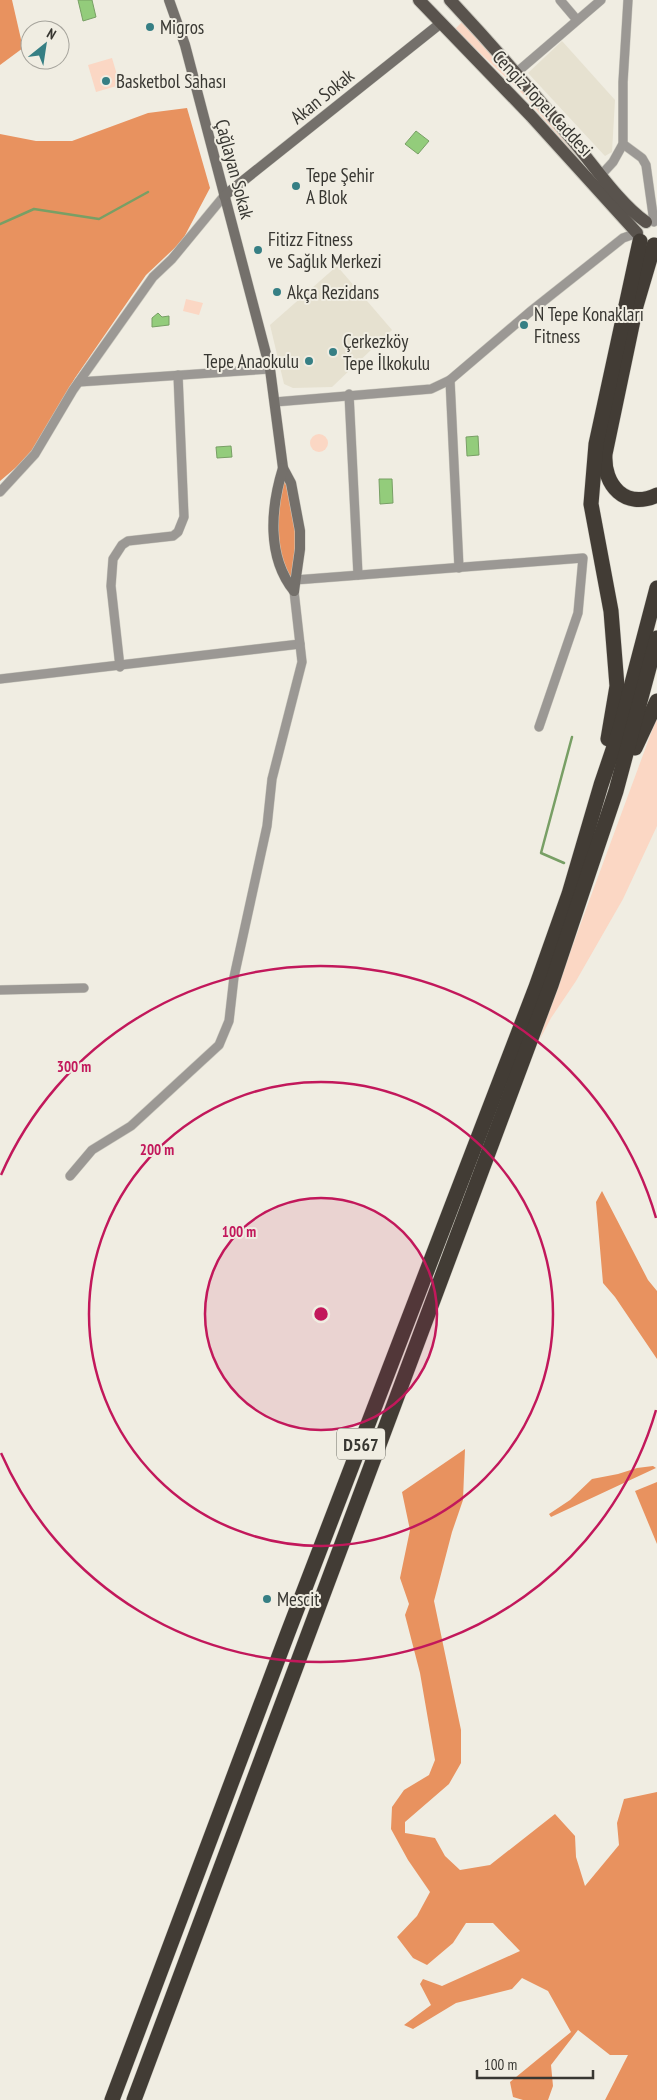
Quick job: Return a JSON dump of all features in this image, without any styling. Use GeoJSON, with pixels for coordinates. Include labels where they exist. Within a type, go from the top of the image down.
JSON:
{"type":"FeatureCollection","features":[{"type":"Feature","properties":{"kind":"highway"},"geometry":{"type":"LineString","coordinates":[[650,242],[605,454],[604,467],[608,479],[624,496],[634,499],[649,498],[657,495]]}},
{"type":"Feature","properties":{"kind":"highway"},"geometry":{"type":"LineString","coordinates":[[601,784],[617,686],[611,611],[591,504],[596,444],[650,242]]}},
{"type":"Feature","properties":{"kind":"highway","name":"D567"},"geometry":{"type":"LineString","coordinates":[[112,2100],[273,1672],[536,987],[569,894],[601,784],[620,729],[657,588]]}},
{"type":"Feature","properties":{"kind":"highway","name":"D567"},"geometry":{"type":"LineString","coordinates":[[134,2100],[552,985],[616,791],[657,638]]}},
{"type":"Feature","properties":{"kind":"highway"},"geometry":{"type":"LineString","coordinates":[[616,791],[657,701]]}},
{"type":"Feature","properties":{"kind":"main road","name":"Cengiz Topel Caddesi"},"geometry":{"type":"LineString","coordinates":[[419,0],[650,242]]}},
{"type":"Feature","properties":{"kind":"main road"},"geometry":{"type":"LineString","coordinates":[[442,23],[455,23],[455,5]]}},
{"type":"Feature","properties":{"kind":"main road"},"geometry":{"type":"LineString","coordinates":[[455,5],[516,73],[628,206],[653,222]]}},
{"type":"Feature","properties":{"kind":"main road"},"geometry":{"type":"LineString","coordinates":[[650,242],[640,226],[653,222]]}},
{"type":"Feature","properties":{"kind":"street","name":"Çağlayan Sokak"},"geometry":{"type":"LineString","coordinates":[[168,0],[185,45],[270,369],[283,468]]}},
{"type":"Feature","properties":{"kind":"street"},"geometry":{"type":"LineString","coordinates":[[560,0],[577,20]]}},
{"type":"Feature","properties":{"kind":"street"},"geometry":{"type":"LineString","coordinates":[[516,73],[601,0]]}},
{"type":"Feature","properties":{"kind":"street"},"geometry":{"type":"LineString","coordinates":[[602,174],[613,162],[623,144],[623,82],[628,0]]}},
{"type":"Feature","properties":{"kind":"street","name":"Akan Sokak"},"geometry":{"type":"LineString","coordinates":[[224,196],[442,23]]}},
{"type":"Feature","properties":{"kind":"street"},"geometry":{"type":"LineString","coordinates":[[623,144],[642,158],[646,165],[653,222]]}},
{"type":"Feature","properties":{"kind":"street"},"geometry":{"type":"LineString","coordinates":[[0,492],[35,454],[79,382],[153,277],[172,259],[224,196]]}},
{"type":"Feature","properties":{"kind":"street"},"geometry":{"type":"LineString","coordinates":[[275,402],[349,394],[431,389],[450,380],[531,311],[623,238],[650,242]]}},
{"type":"Feature","properties":{"kind":"street"},"geometry":{"type":"LineString","coordinates":[[79,382],[270,369]]}},
{"type":"Feature","properties":{"kind":"street"},"geometry":{"type":"LineString","coordinates":[[120,667],[111,586],[112,559],[128,541],[173,536],[178,532],[184,517],[178,375]]}},
{"type":"Feature","properties":{"kind":"street"},"geometry":{"type":"LineString","coordinates":[[450,380],[459,568]]}},
{"type":"Feature","properties":{"kind":"street"},"geometry":{"type":"LineString","coordinates":[[349,394],[358,575]]}},
{"type":"Feature","properties":{"kind":"street"},"geometry":{"type":"LineString","coordinates":[[283,468],[275,502],[273,540],[288,583],[295,586],[358,575],[583,558],[578,613],[539,727]]}},
{"type":"Feature","properties":{"kind":"street"},"geometry":{"type":"LineString","coordinates":[[70,1176],[92,1150],[132,1126],[219,1045],[229,1022],[234,977],[267,826],[272,779],[302,662],[295,586],[300,549],[300,531],[291,483],[283,468]]}},
{"type":"Feature","properties":{"kind":"street"},"geometry":{"type":"LineString","coordinates":[[0,679],[120,667],[300,644]]}},
{"type":"Feature","properties":{"kind":"street"},"geometry":{"type":"LineString","coordinates":[[0,990],[84,988]]}},
{"type":"Feature","properties":{"kind":"shaded area"},"geometry":{"type":"Polygon","coordinates":[[[0,0],[12,0],[20,35],[20,50],[0,65],[0,0]]]}},
{"type":"Feature","properties":{"kind":"shaded area"},"geometry":{"type":"Polygon","coordinates":[[[78,0],[92,0],[96,17],[83,21],[78,0]]]}},
{"type":"Feature","properties":{"kind":"shaded area"},"geometry":{"type":"Polygon","coordinates":[[[462,22],[506,68],[609,194],[519,90],[455,29],[462,22]]]}},
{"type":"Feature","properties":{"kind":"shaded area"},"geometry":{"type":"Polygon","coordinates":[[[562,41],[615,100],[612,152],[605,156],[528,73],[562,41]]]}},
{"type":"Feature","properties":{"kind":"shaded area"},"geometry":{"type":"Polygon","coordinates":[[[112,58],[120,85],[96,92],[88,65],[112,58]]]}},
{"type":"Feature","properties":{"kind":"shaded area"},"geometry":{"type":"Polygon","coordinates":[[[187,108],[210,188],[182,241],[146,275],[75,378],[33,453],[0,481],[0,134],[36,141],[72,141],[148,113],[187,108]]]}},
{"type":"Feature","properties":{"kind":"shaded area"},"geometry":{"type":"Polygon","coordinates":[[[416,131],[429,141],[418,154],[405,144],[416,131]]]}},
{"type":"Feature","properties":{"kind":"shaded area"},"geometry":{"type":"Polygon","coordinates":[[[337,266],[392,330],[332,387],[293,388],[284,384],[270,325],[337,266]]]}},
{"type":"Feature","properties":{"kind":"shaded area"},"geometry":{"type":"Polygon","coordinates":[[[186,299],[203,303],[199,315],[183,311],[186,299]]]}},
{"type":"Feature","properties":{"kind":"shaded area"},"geometry":{"type":"Polygon","coordinates":[[[158,313],[162,317],[169,316],[169,325],[152,327],[152,318],[158,313]]]}},
{"type":"Feature","properties":{"kind":"shaded area"},"geometry":{"type":"Polygon","coordinates":[[[319,434],[325,437],[328,443],[325,449],[319,452],[313,449],[310,443],[313,437],[319,434]]]}},
{"type":"Feature","properties":{"kind":"shaded area"},"geometry":{"type":"Polygon","coordinates":[[[478,436],[479,455],[467,456],[466,437],[478,436]]]}},
{"type":"Feature","properties":{"kind":"shaded area"},"geometry":{"type":"Polygon","coordinates":[[[231,446],[232,457],[217,458],[216,447],[231,446]]]}},
{"type":"Feature","properties":{"kind":"shaded area"},"geometry":{"type":"Polygon","coordinates":[[[284,476],[298,537],[291,584],[275,536],[278,498],[284,476]]]}},
{"type":"Feature","properties":{"kind":"shaded area"},"geometry":{"type":"Polygon","coordinates":[[[379,479],[392,479],[393,503],[380,504],[379,479]]]}},
{"type":"Feature","properties":{"kind":"shaded area"},"geometry":{"type":"Polygon","coordinates":[[[657,717],[657,826],[623,899],[540,1039],[547,1015],[657,717]]]}},
{"type":"Feature","properties":{"kind":"shaded area"},"geometry":{"type":"Polygon","coordinates":[[[602,1191],[648,1280],[657,1291],[657,1359],[615,1297],[603,1283],[596,1202],[602,1191]]]}},
{"type":"Feature","properties":{"kind":"shaded area"},"geometry":{"type":"Polygon","coordinates":[[[465,1449],[463,1500],[452,1532],[434,1601],[461,1730],[461,1763],[449,1784],[405,1822],[405,1833],[435,1838],[445,1856],[460,1870],[490,1865],[555,1814],[575,1836],[576,1857],[585,1886],[619,1845],[617,1823],[624,1799],[657,1792],[657,2100],[605,2100],[628,2055],[610,2055],[578,2030],[551,2065],[553,2086],[548,2100],[523,2100],[513,2097],[510,2082],[571,2032],[548,1991],[522,1978],[512,1989],[456,2003],[413,2029],[404,2025],[431,2005],[420,1984],[423,1979],[442,1986],[520,1951],[493,1923],[466,1923],[453,1943],[427,1965],[413,1958],[397,1937],[417,1916],[430,1892],[408,1860],[391,1829],[392,1807],[404,1790],[429,1775],[435,1760],[420,1673],[405,1615],[409,1604],[400,1578],[410,1530],[402,1492],[465,1449]]]}},
{"type":"Feature","properties":{"kind":"shaded area"},"geometry":{"type":"Polygon","coordinates":[[[653,1466],[656,1468],[551,1517],[549,1514],[570,1500],[592,1479],[653,1466]]]}},
{"type":"Feature","properties":{"kind":"shaded area"},"geometry":{"type":"Polygon","coordinates":[[[657,1482],[657,1544],[635,1491],[657,1482]]]}},
{"type":"Feature","properties":{"kind":"waterway"},"geometry":{"type":"LineString","coordinates":[[0,224],[34,209],[99,219],[148,192]]}},
{"type":"Feature","properties":{"kind":"waterway"},"geometry":{"type":"LineString","coordinates":[[564,863],[541,853],[572,737]]}},
{"type":"Feature","properties":{"kind":"place","name":"Migros"},"geometry":{"type":"Point","coordinates":[150,27]}},
{"type":"Feature","properties":{"kind":"place","name":"Basketbol Sahası"},"geometry":{"type":"Point","coordinates":[106,81]}},
{"type":"Feature","properties":{"kind":"place","name":"Tepe Şehir A Blok"},"geometry":{"type":"Point","coordinates":[296,186]}},
{"type":"Feature","properties":{"kind":"place","name":"Fitizz Fitness ve Sağlık Merkezi"},"geometry":{"type":"Point","coordinates":[258,250]}},
{"type":"Feature","properties":{"kind":"place","name":"Akça Rezidans"},"geometry":{"type":"Point","coordinates":[277,292]}},
{"type":"Feature","properties":{"kind":"place","name":"N Tepe Konakları Fitness"},"geometry":{"type":"Point","coordinates":[524,325]}},
{"type":"Feature","properties":{"kind":"place","name":"Çerkezköy Tepe İlkokulu"},"geometry":{"type":"Point","coordinates":[333,352]}},
{"type":"Feature","properties":{"kind":"place","name":"Tepe Anaokulu"},"geometry":{"type":"Point","coordinates":[309,361]}},
{"type":"Feature","properties":{"kind":"place","name":"Mescit"},"geometry":{"type":"Point","coordinates":[267,1599]}}]}
